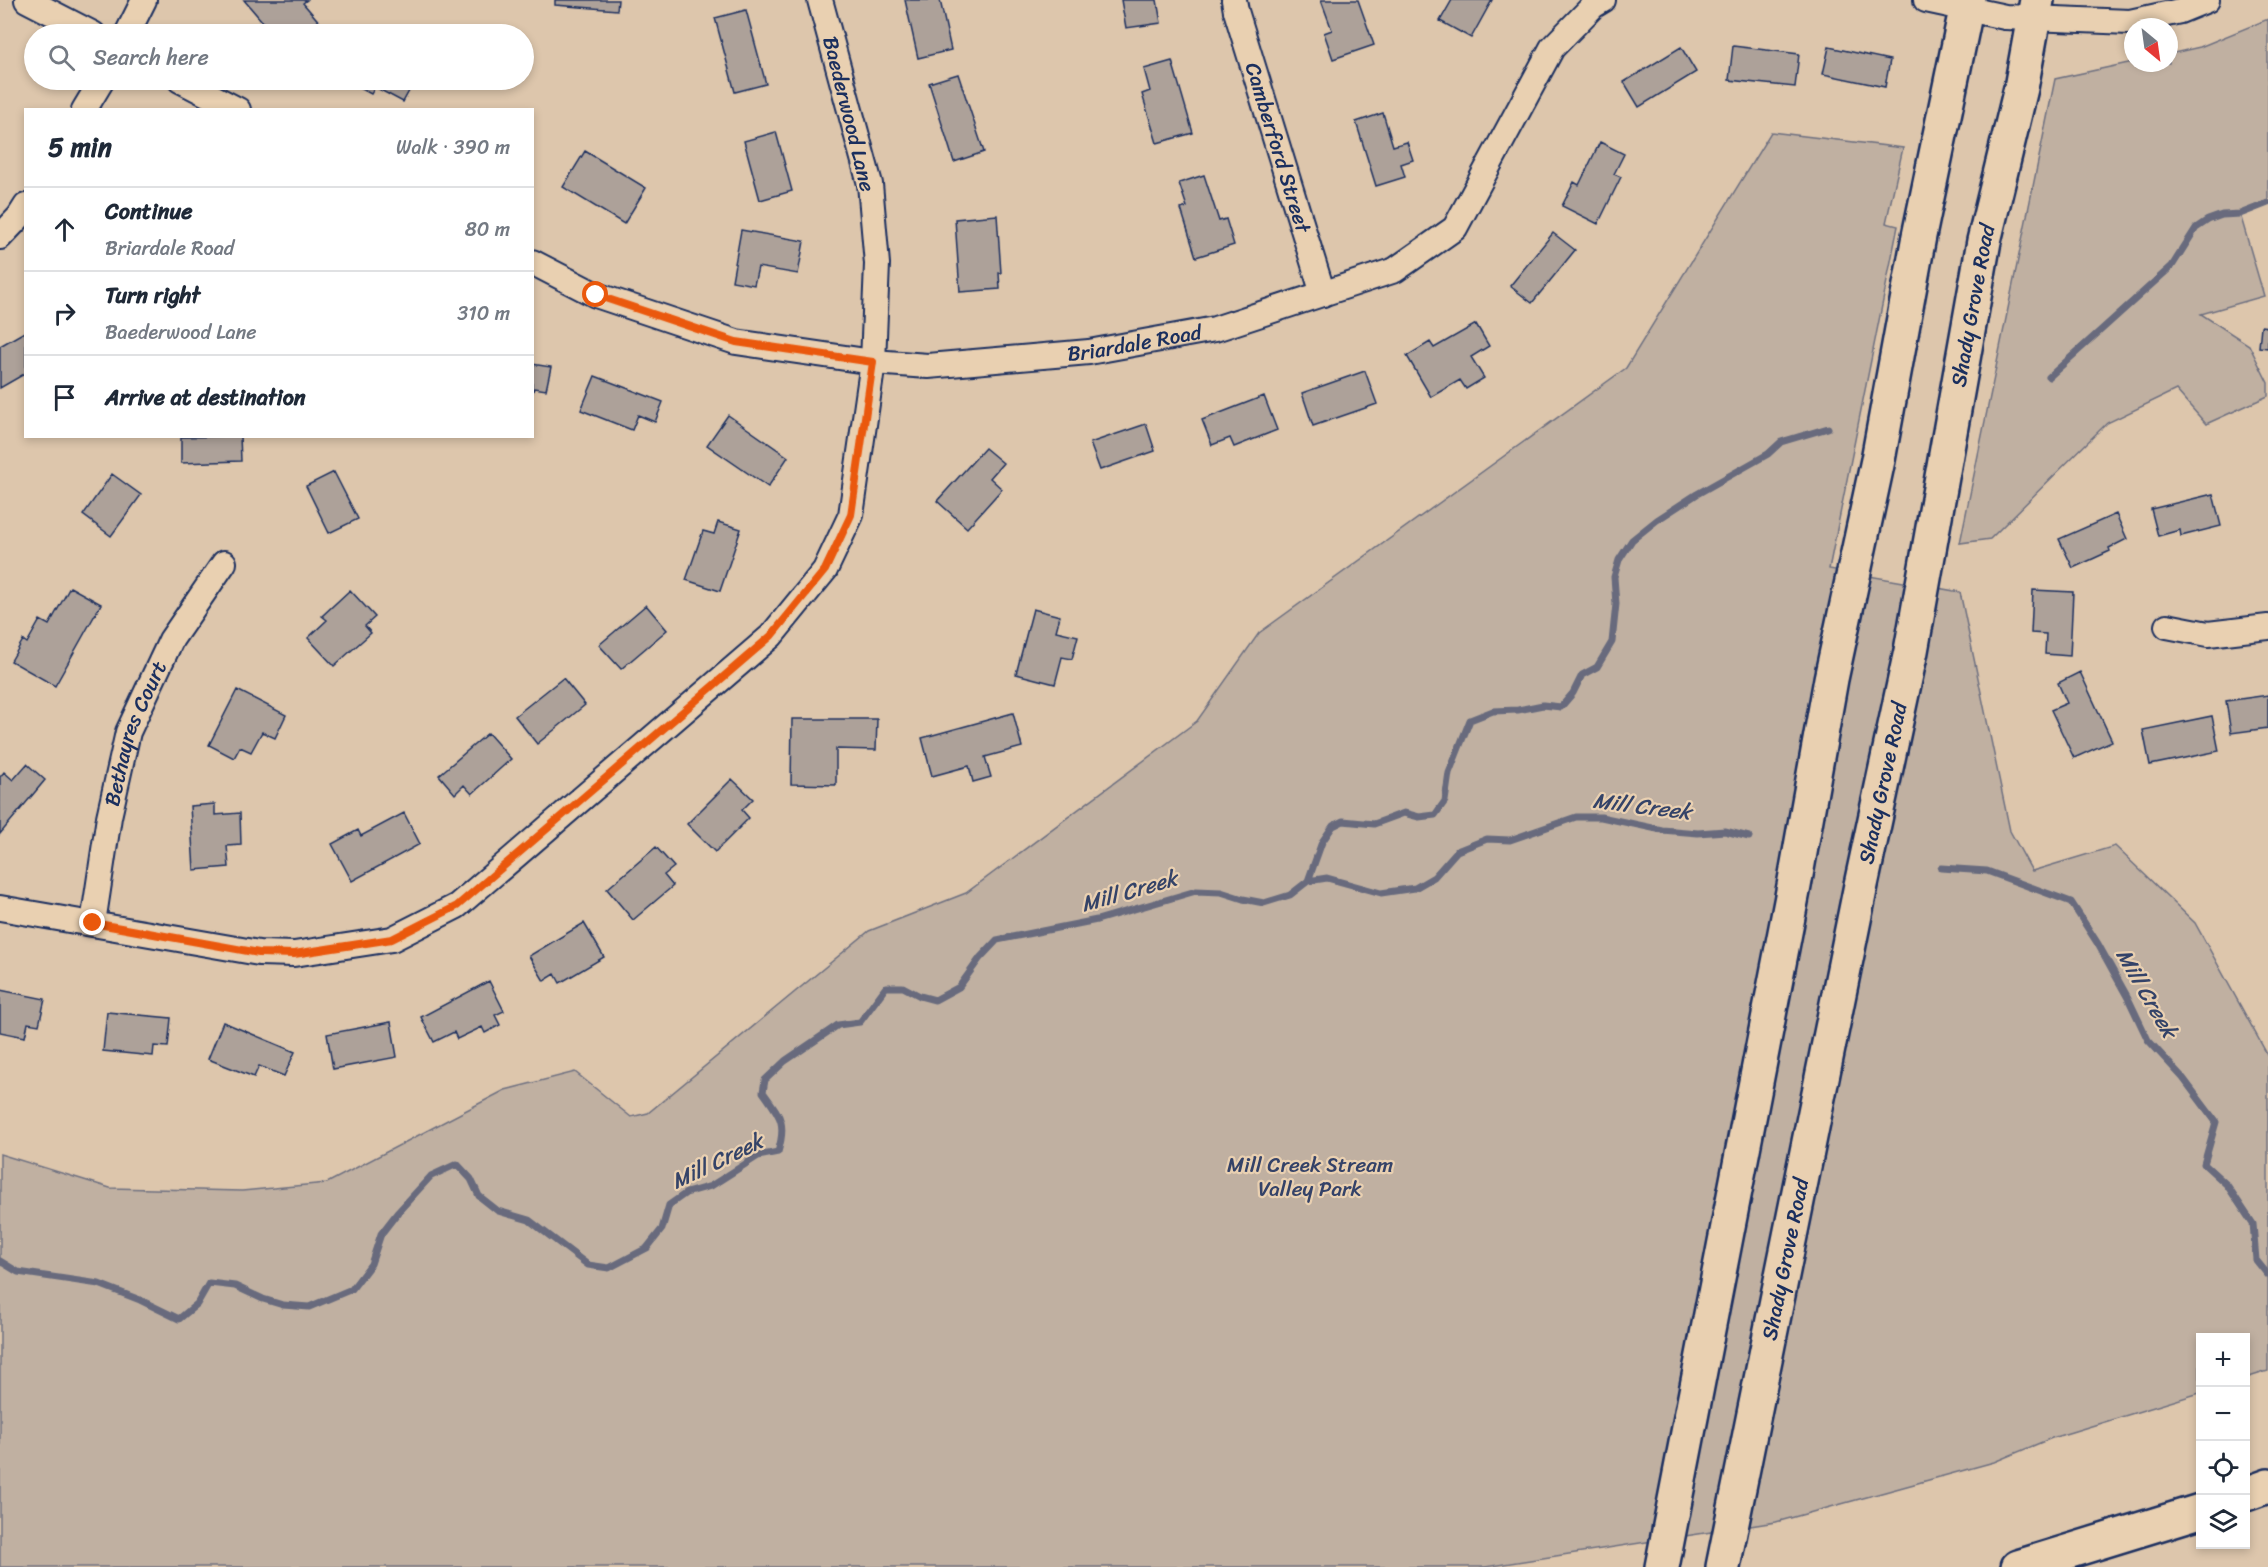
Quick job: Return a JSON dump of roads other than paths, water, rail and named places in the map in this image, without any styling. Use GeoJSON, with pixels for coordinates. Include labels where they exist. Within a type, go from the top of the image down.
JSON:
{"type":"FeatureCollection","features":[{"type":"Feature","properties":{"kind":"main road"},"geometry":{"type":"LineString","coordinates":[[1662,1567],[1794,886],[1831,679],[1878,460],[1919,236],[1968,4]]}},
{"type":"Feature","properties":{"kind":"main road","name":"Shady Grove Road"},"geometry":{"type":"LineString","coordinates":[[1723,1567],[1861,885],[1911,651],[1984,241],[2021,88],[2035,10]]}},
{"type":"Feature","properties":{"kind":"main road"},"geometry":{"type":"LineString","coordinates":[[2250,1493],[2268,1486]]}},
{"type":"Feature","properties":{"kind":"main road"},"geometry":{"type":"LineString","coordinates":[[2018,1567],[2196,1512]]}},
{"type":"Feature","properties":{"kind":"street"},"geometry":{"type":"LineString","coordinates":[[27,0],[74,24]]}},
{"type":"Feature","properties":{"kind":"street"},"geometry":{"type":"LineString","coordinates":[[132,24],[144,0]]}},
{"type":"Feature","properties":{"kind":"street","name":"Baederwood Lane"},"geometry":{"type":"LineString","coordinates":[[0,908],[259,953],[294,954],[392,939],[457,906],[771,636],[825,570],[851,515],[873,362],[877,264],[870,184],[820,0]]}},
{"type":"Feature","properties":{"kind":"street","name":"Camberford Street"},"geometry":{"type":"LineString","coordinates":[[1234,0],[1323,294]]}},
{"type":"Feature","properties":{"kind":"street","name":"Briardale Road"},"geometry":{"type":"LineString","coordinates":[[534,263],[596,295],[736,342],[873,362],[928,366],[1089,352],[1215,329],[1395,270],[1455,228],[1552,48],[1593,6],[1603,0]]}},
{"type":"Feature","properties":{"kind":"street"},"geometry":{"type":"LineString","coordinates":[[1926,0],[1968,4],[2005,17],[2035,10],[2130,22],[2180,11],[2207,0]]}},
{"type":"Feature","properties":{"kind":"street"},"geometry":{"type":"LineString","coordinates":[[85,108],[96,90]]}},
{"type":"Feature","properties":{"kind":"street"},"geometry":{"type":"LineString","coordinates":[[199,90],[234,108]]}},
{"type":"Feature","properties":{"kind":"street"},"geometry":{"type":"LineString","coordinates":[[0,237],[24,209]]}},
{"type":"Feature","properties":{"kind":"street","name":"Bethayres Court"},"geometry":{"type":"LineString","coordinates":[[93,923],[109,817],[128,732],[171,640],[224,563]]}},
{"type":"Feature","properties":{"kind":"street"},"geometry":{"type":"LineString","coordinates":[[2167,626],[2208,634],[2268,627]]}},
{"type":"Feature","properties":{"kind":"waterway"},"geometry":{"type":"LineString","coordinates":[[2049,377],[2172,266],[2196,228],[2222,215],[2240,214],[2268,203]]}},
{"type":"Feature","properties":{"kind":"waterway"},"geometry":{"type":"LineString","coordinates":[[1308,881],[1322,842],[1333,826],[1343,821],[1374,824],[1404,813],[1419,817],[1435,815],[1445,801],[1449,773],[1470,720],[1493,711],[1518,710],[1543,705],[1561,707],[1573,693],[1582,675],[1597,667],[1612,642],[1616,604],[1614,577],[1619,560],[1632,540],[1657,520],[1697,494],[1768,454],[1781,442],[1828,428]]}},
{"type":"Feature","properties":{"kind":"waterway","name":"Mill Creek"},"geometry":{"type":"LineString","coordinates":[[0,1261],[18,1272],[99,1284],[179,1319],[197,1304],[209,1283],[235,1286],[283,1305],[309,1307],[352,1289],[371,1264],[381,1234],[398,1212],[431,1176],[457,1164],[471,1179],[479,1196],[498,1211],[529,1220],[588,1265],[609,1268],[647,1248],[662,1229],[669,1205],[686,1193],[711,1186],[758,1156],[778,1152],[782,1126],[778,1114],[763,1092],[765,1080],[785,1061],[838,1025],[860,1022],[886,987],[903,987],[920,996],[935,1000],[959,987],[980,958],[997,940],[1097,920],[1196,891],[1221,892],[1264,903],[1290,895],[1308,881],[1327,878],[1381,893],[1415,888],[1434,877],[1457,851],[1487,839],[1510,840],[1576,817],[1601,817],[1662,830],[1698,833],[1725,831],[1749,837]]}},
{"type":"Feature","properties":{"kind":"waterway","name":"Mill Creek"},"geometry":{"type":"LineString","coordinates":[[1941,868],[1987,871],[2071,902],[2098,944],[2148,1040],[2183,1078],[2216,1122],[2204,1164],[2227,1185],[2253,1224],[2256,1260],[2268,1275]]}},
{"type":"Feature","properties":{"kind":"park label","name":"Mill Creek Stream Valley Park"},"geometry":{"type":"Point","coordinates":[1310,1177]}}]}
